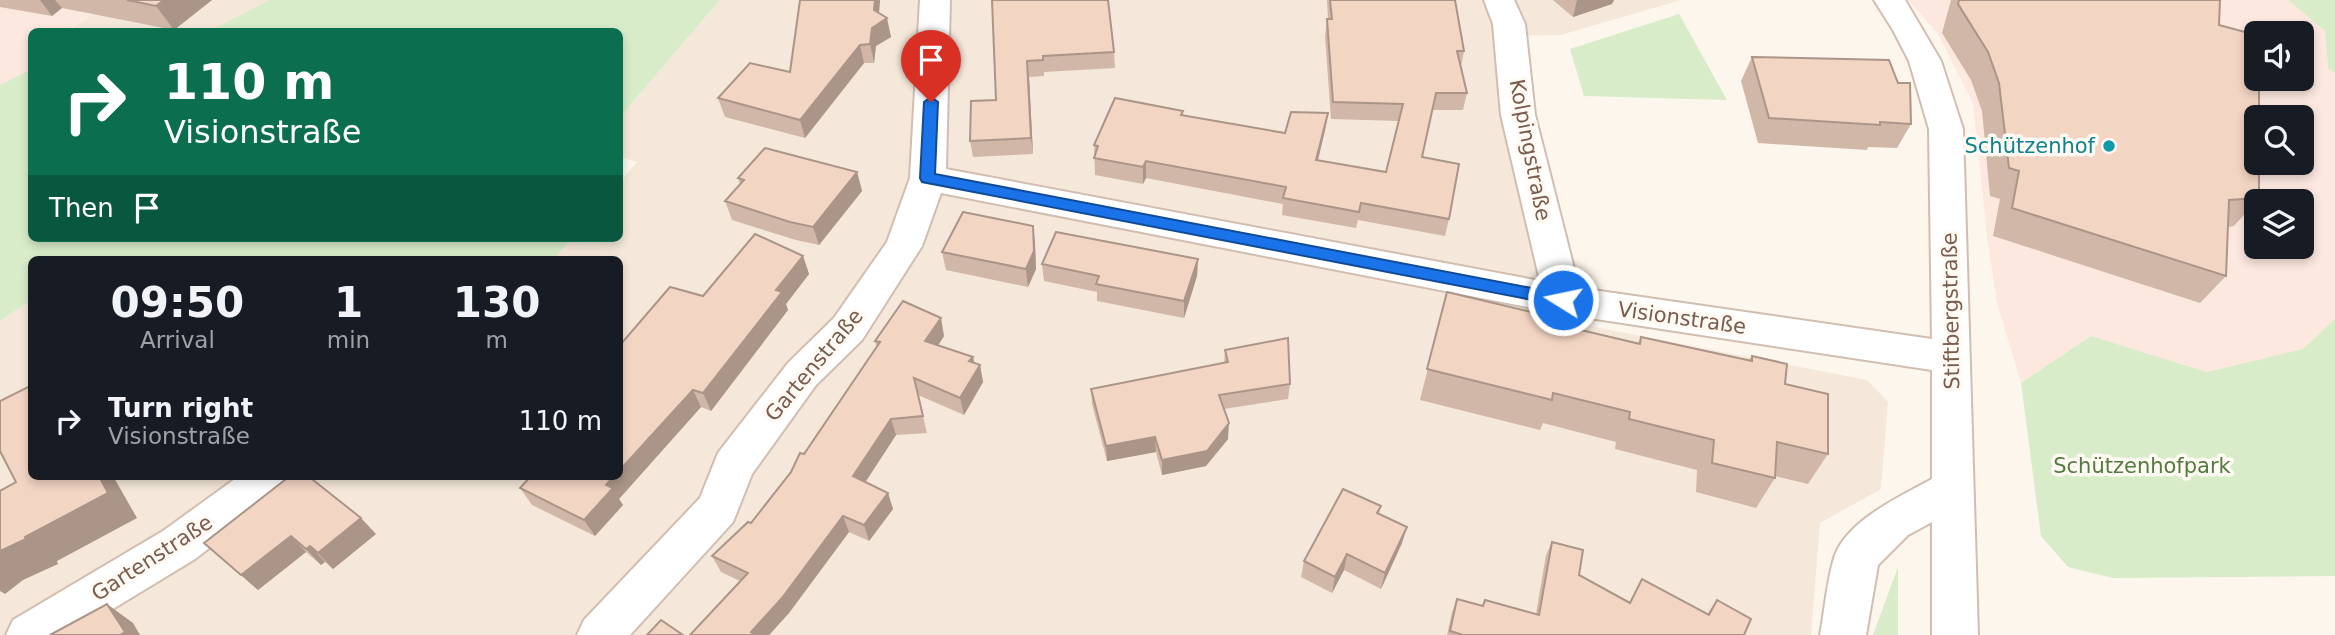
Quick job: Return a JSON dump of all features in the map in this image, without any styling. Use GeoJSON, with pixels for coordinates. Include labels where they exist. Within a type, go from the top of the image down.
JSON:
{"type":"FeatureCollection","features":[{"type":"Feature","properties":{"kind":"street"},"geometry":{"type":"LineString","coordinates":[[928,178],[935,0]]}},
{"type":"Feature","properties":{"kind":"street","name":"Kolpingstraße"},"geometry":{"type":"LineString","coordinates":[[1499,0],[1509,24],[1518,115],[1563,300]]}},
{"type":"Feature","properties":{"kind":"street","name":"Stiftbergstraße"},"geometry":{"type":"LineString","coordinates":[[1889,0],[1908,25],[1929,68],[1946,129],[1955,635]]}},
{"type":"Feature","properties":{"kind":"street","name":"Visionstraße"},"geometry":{"type":"LineString","coordinates":[[928,178],[1563,300],[1952,356]]}},
{"type":"Feature","properties":{"kind":"street","name":"Gartenstraße"},"geometry":{"type":"LineString","coordinates":[[600,635],[718,509],[733,466],[802,374],[848,329],[905,246],[928,178]]}},
{"type":"Feature","properties":{"kind":"street","name":"Gartenstraße"},"geometry":{"type":"LineString","coordinates":[[29,635],[179,544],[266,480]]}},
{"type":"Feature","properties":{"kind":"street"},"geometry":{"type":"LineString","coordinates":[[1843,635],[1857,556],[1893,522],[1954,488]]}},
{"type":"Feature","properties":{"kind":"shaded area"},"geometry":{"type":"Polygon","coordinates":[[[0,0],[113,0],[71,28],[28,28],[28,71],[0,85],[0,0]]]}},
{"type":"Feature","properties":{"kind":"shaded area"},"geometry":{"type":"Polygon","coordinates":[[[113,0],[269,0],[215,28],[72,28],[113,0]]]}},
{"type":"Feature","properties":{"kind":"shaded area"},"geometry":{"type":"Polygon","coordinates":[[[720,0],[1681,0],[1561,35],[1501,36],[1514,172],[1548,318],[1867,380],[1888,402],[1881,489],[1820,523],[1811,635],[0,635],[0,321],[28,302],[28,480],[623,480],[623,256],[557,256],[569,242],[623,242],[623,178],[637,162],[623,158],[623,113],[720,0]]]}},
{"type":"Feature","properties":{"kind":"shaded area"},"geometry":{"type":"Polygon","coordinates":[[[1908,0],[2288,0],[2313,21],[2244,21],[2244,91],[2314,91],[2314,22],[2325,31],[2328,67],[2335,73],[2335,319],[2303,349],[2207,372],[2091,336],[2021,383],[1997,303],[1973,103],[1938,34],[1908,0]]]}},
{"type":"Feature","properties":{"kind":"green space"},"geometry":{"type":"Polygon","coordinates":[[[269,0],[720,0],[623,113],[623,28],[215,28],[269,0]]]}},
{"type":"Feature","properties":{"kind":"green space"},"geometry":{"type":"Polygon","coordinates":[[[2288,0],[2335,0],[2335,73],[2328,68],[2325,31],[2288,0]]]}},
{"type":"Feature","properties":{"kind":"green space"},"geometry":{"type":"Polygon","coordinates":[[[1679,14],[1727,100],[1584,96],[1570,49],[1679,14]]]}},
{"type":"Feature","properties":{"kind":"green space"},"geometry":{"type":"Polygon","coordinates":[[[28,71],[28,242],[569,242],[557,256],[28,256],[28,302],[0,321],[0,85],[28,71]]]}},
{"type":"Feature","properties":{"kind":"green space","name":"Schützenhofpark"},"geometry":{"type":"Polygon","coordinates":[[[2335,319],[2335,576],[2113,578],[2068,567],[2041,536],[2021,383],[2091,336],[2207,372],[2303,349],[2335,319]]]}},
{"type":"Feature","properties":{"kind":"green space"},"geometry":{"type":"Polygon","coordinates":[[[1898,567],[1898,635],[1873,635],[1898,567]]]}},
{"type":"Feature","properties":{"kind":"building"},"geometry":{"type":"Polygon","coordinates":[[[127,0],[164,0],[156,6],[127,0]]]}},
{"type":"Feature","properties":{"kind":"building"},"geometry":{"type":"Polygon","coordinates":[[[800,0],[875,0],[874,10],[887,18],[872,28],[870,44],[860,45],[800,120],[718,98],[750,63],[790,72],[800,0]]]}},
{"type":"Feature","properties":{"kind":"building"},"geometry":{"type":"Polygon","coordinates":[[[992,0],[1108,0],[1114,52],[1043,56],[1043,60],[1027,61],[1031,138],[970,141],[971,101],[996,100],[992,0]]]}},
{"type":"Feature","properties":{"kind":"building"},"geometry":{"type":"Polygon","coordinates":[[[1330,0],[1455,0],[1464,51],[1457,51],[1467,93],[1436,93],[1422,157],[1459,164],[1449,219],[1361,203],[1359,212],[1283,198],[1286,187],[1146,161],[1143,167],[1094,158],[1098,146],[1094,145],[1115,98],[1183,111],[1181,115],[1285,133],[1291,112],[1328,113],[1316,160],[1386,172],[1403,104],[1333,102],[1327,19],[1332,19],[1330,0]]]}},
{"type":"Feature","properties":{"kind":"building","name":"Schützenhof"},"geometry":{"type":"Polygon","coordinates":[[[1959,0],[2220,0],[2219,25],[2244,32],[2244,91],[2259,91],[2259,105],[2244,105],[2244,175],[2259,175],[2259,189],[2244,189],[2244,199],[2229,200],[2226,276],[2012,208],[2019,171],[2009,168],[1999,83],[1988,52],[1958,4],[1959,0]]]}},
{"type":"Feature","properties":{"kind":"building"},"geometry":{"type":"Polygon","coordinates":[[[1752,57],[1889,60],[1898,83],[1910,83],[1911,124],[1880,122],[1880,125],[1769,118],[1752,57]]]}},
{"type":"Feature","properties":{"kind":"building"},"geometry":{"type":"Polygon","coordinates":[[[765,148],[857,172],[813,227],[725,201],[744,180],[738,178],[765,148]]]}},
{"type":"Feature","properties":{"kind":"building"},"geometry":{"type":"Polygon","coordinates":[[[963,212],[1033,226],[1034,251],[1026,269],[942,252],[963,212]]]}},
{"type":"Feature","properties":{"kind":"building"},"geometry":{"type":"Polygon","coordinates":[[[1056,232],[1198,259],[1184,301],[1096,284],[1099,276],[1042,264],[1056,232]]]}},
{"type":"Feature","properties":{"kind":"building"},"geometry":{"type":"Polygon","coordinates":[[[755,234],[803,256],[776,290],[782,292],[703,393],[693,390],[623,467],[623,342],[670,287],[703,296],[755,234]]]}},
{"type":"Feature","properties":{"kind":"building"},"geometry":{"type":"Polygon","coordinates":[[[1447,292],[1565,320],[1564,326],[1640,344],[1641,337],[1752,361],[1752,356],[1787,364],[1785,384],[1828,394],[1828,454],[1777,442],[1775,478],[1712,463],[1714,440],[1629,419],[1630,412],[1553,393],[1552,400],[1427,369],[1447,292]]]}},
{"type":"Feature","properties":{"kind":"building"},"geometry":{"type":"Polygon","coordinates":[[[903,301],[941,318],[925,341],[973,357],[969,361],[980,365],[960,398],[914,378],[923,416],[891,419],[853,476],[888,493],[864,525],[843,516],[782,598],[751,632],[755,635],[690,635],[748,573],[712,556],[748,522],[751,523],[791,472],[800,453],[804,454],[880,342],[875,341],[903,301]]]}},
{"type":"Feature","properties":{"kind":"building"},"geometry":{"type":"Polygon","coordinates":[[[1288,338],[1290,384],[1219,395],[1229,423],[1207,451],[1162,460],[1155,437],[1106,446],[1091,389],[1228,362],[1225,350],[1288,338]]]}},
{"type":"Feature","properties":{"kind":"building"},"geometry":{"type":"Polygon","coordinates":[[[28,387],[28,480],[101,480],[108,493],[0,551],[0,491],[16,482],[0,451],[0,401],[28,387]]]}},
{"type":"Feature","properties":{"kind":"building"},"geometry":{"type":"Polygon","coordinates":[[[285,480],[313,480],[361,518],[318,553],[310,546],[306,549],[291,536],[241,575],[204,543],[285,480]]]}},
{"type":"Feature","properties":{"kind":"building"},"geometry":{"type":"Polygon","coordinates":[[[527,480],[610,480],[606,485],[613,488],[584,520],[520,488],[527,480]]]}},
{"type":"Feature","properties":{"kind":"building"},"geometry":{"type":"Polygon","coordinates":[[[1343,489],[1381,506],[1377,513],[1407,527],[1385,573],[1347,554],[1335,577],[1304,561],[1343,489]]]}},
{"type":"Feature","properties":{"kind":"building"},"geometry":{"type":"Polygon","coordinates":[[[1552,542],[1583,550],[1579,575],[1630,603],[1642,579],[1709,615],[1717,600],[1751,619],[1744,635],[1463,635],[1450,631],[1457,599],[1483,606],[1485,600],[1539,615],[1552,542]]]}},
{"type":"Feature","properties":{"kind":"building"},"geometry":{"type":"Polygon","coordinates":[[[107,604],[125,632],[120,635],[50,635],[107,604]]]}},
{"type":"Feature","properties":{"kind":"building"},"geometry":{"type":"Polygon","coordinates":[[[661,620],[683,635],[647,635],[661,620]]]}},
{"type":"Feature","properties":{"kind":"place","name":"Schützenhof"},"geometry":{"type":"Point","coordinates":[2109,146]}},
{"type":"Feature","properties":{"kind":"route"},"geometry":{"type":"LineString","coordinates":[[931,102],[928,178],[1409,273],[1563,300]]}}]}
